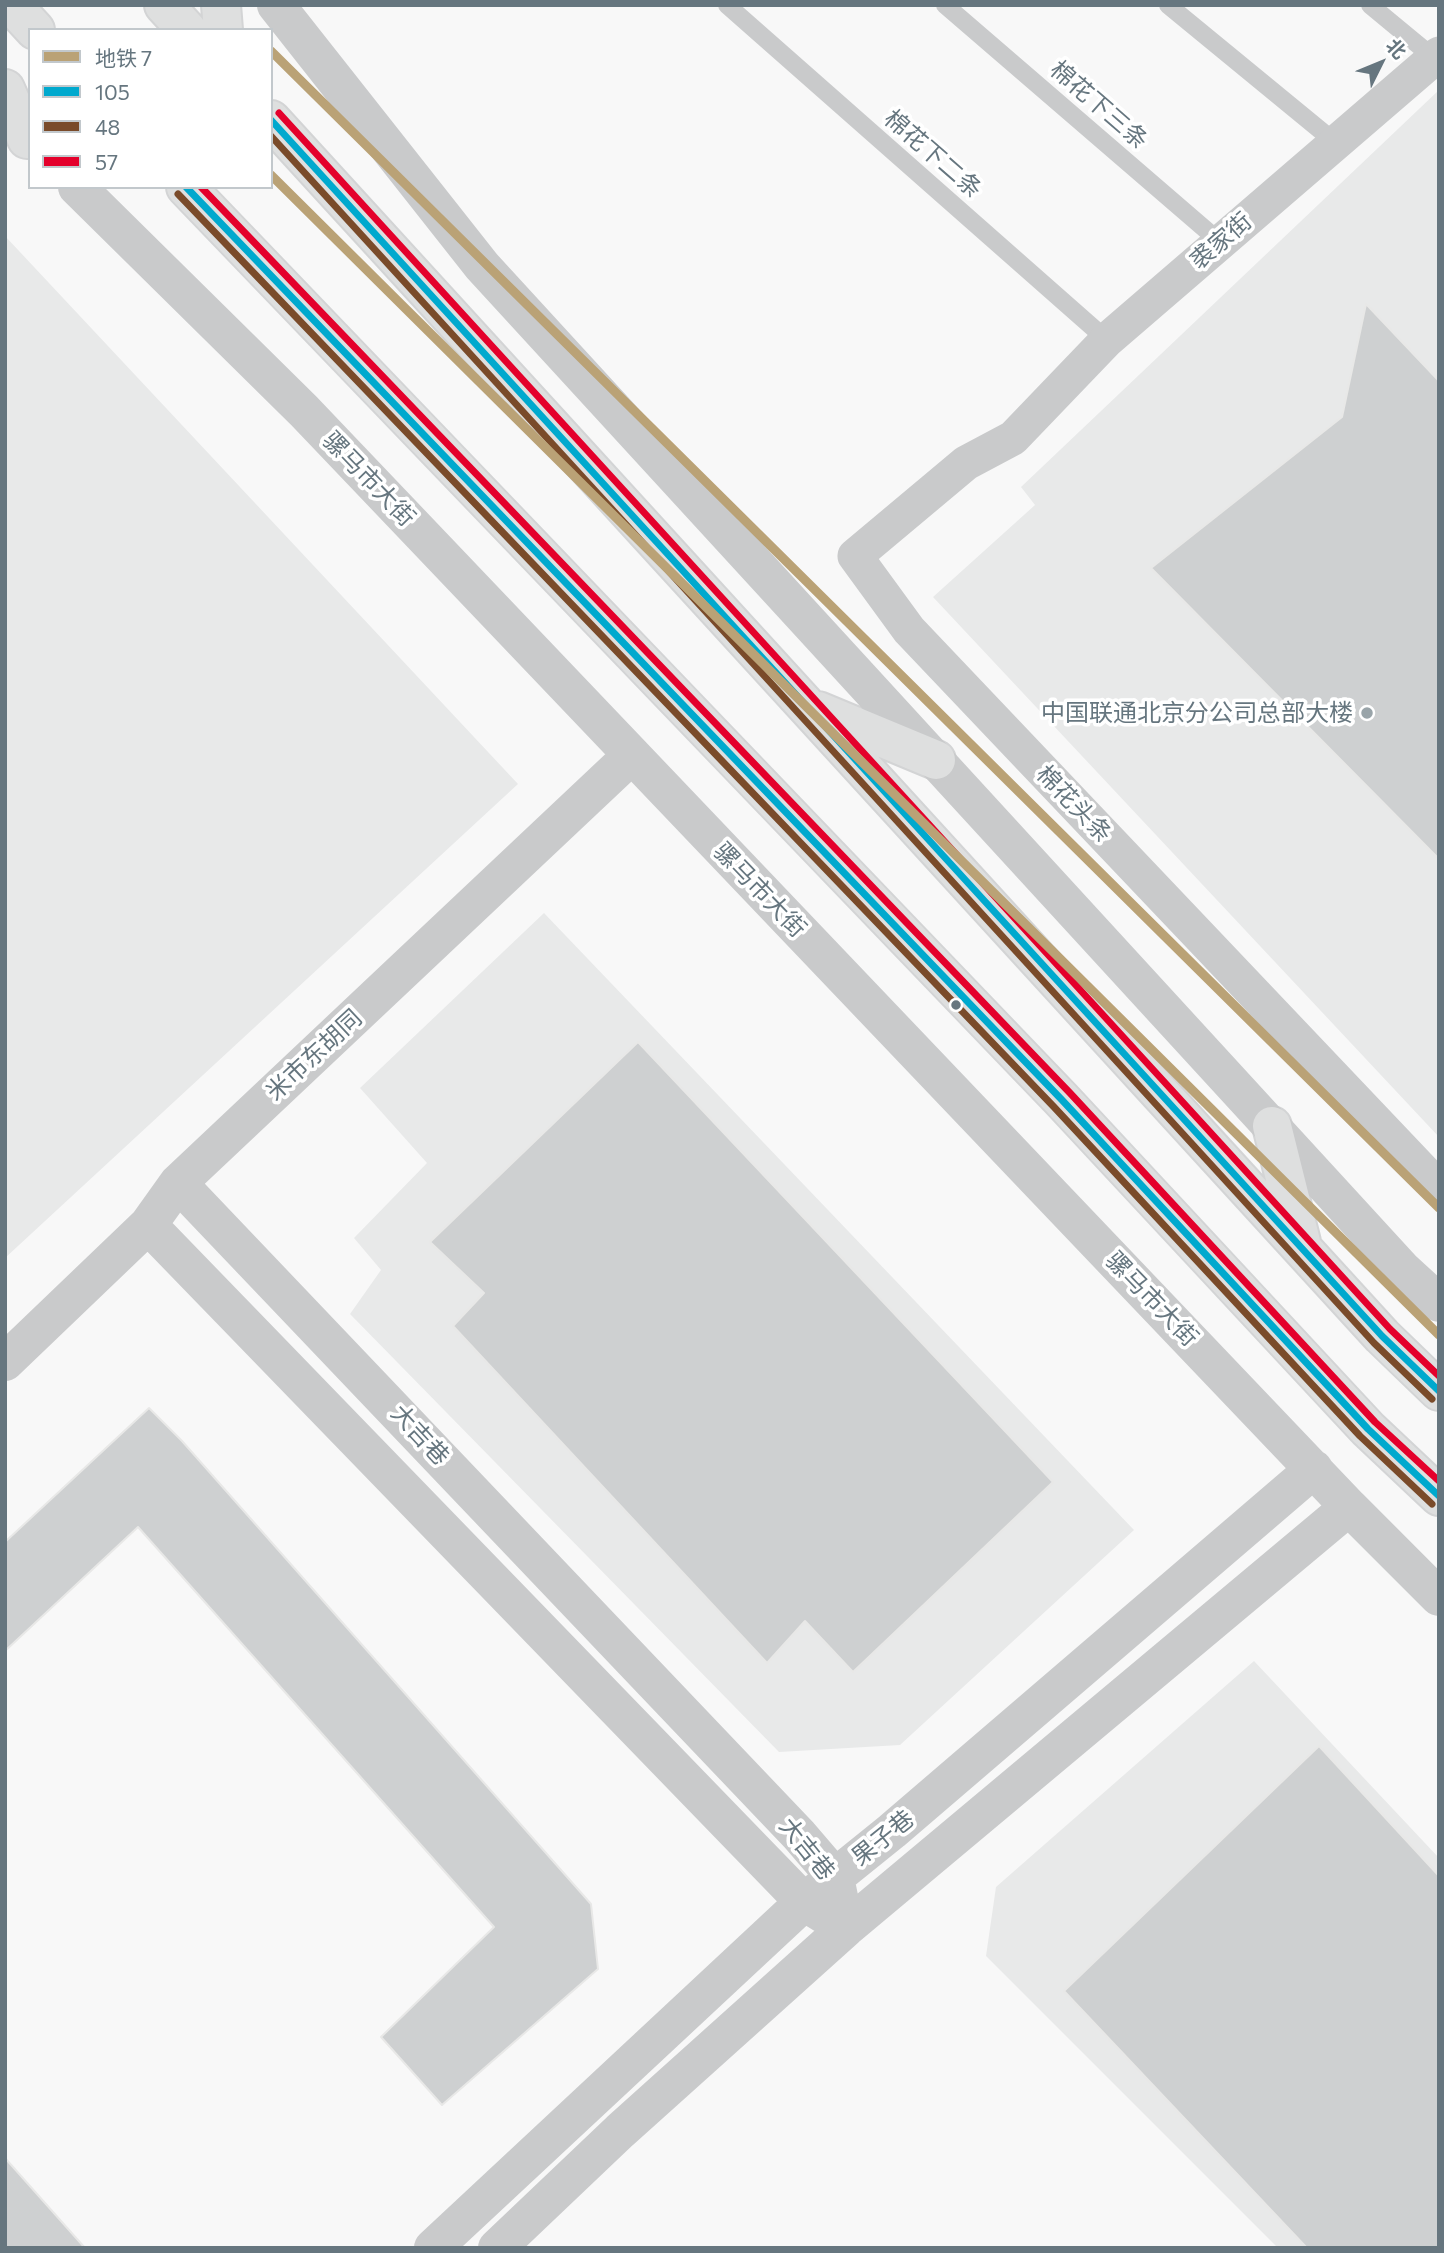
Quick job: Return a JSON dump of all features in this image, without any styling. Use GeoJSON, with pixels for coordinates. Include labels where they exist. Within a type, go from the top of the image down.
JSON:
{"type":"FeatureCollection","features":[{"type":"Feature","properties":{"kind":"main road"},"geometry":{"type":"LineString","coordinates":[[12,5],[33,28]]}},
{"type":"Feature","properties":{"kind":"main road"},"geometry":{"type":"LineString","coordinates":[[164,5],[185,28]]}},
{"type":"Feature","properties":{"kind":"main road"},"geometry":{"type":"LineString","coordinates":[[222,5],[223,28]]}},
{"type":"Feature","properties":{"kind":"main road"},"geometry":{"type":"LineString","coordinates":[[5,89],[21,132]]}},
{"type":"Feature","properties":{"kind":"main road"},"geometry":{"type":"LineString","coordinates":[[273,122],[1382,1336],[1439,1391]]}},
{"type":"Feature","properties":{"kind":"main road"},"geometry":{"type":"LineString","coordinates":[[188,189],[1007,1041],[1368,1429],[1439,1496]]}},
{"type":"Feature","properties":{"kind":"main road"},"geometry":{"type":"LineString","coordinates":[[807,707],[936,760]]}},
{"type":"Feature","properties":{"kind":"main road"},"geometry":{"type":"LineString","coordinates":[[1272,1126],[1302,1248]]}},
{"type":"Feature","properties":{"kind":"street"},"geometry":{"type":"LineString","coordinates":[[276,5],[482,266],[1403,1270],[1439,1303]]}},
{"type":"Feature","properties":{"kind":"street","name":"裘家街"},"geometry":{"type":"LineString","coordinates":[[1013,438],[1107,340],[1437,56]]}},
{"type":"Feature","properties":{"kind":"street","name":"骡马市大街"},"geometry":{"type":"LineString","coordinates":[[78,189],[304,411],[1349,1507],[1439,1597]]}},
{"type":"Feature","properties":{"kind":"street","name":"棉花头条"},"geometry":{"type":"LineString","coordinates":[[1013,438],[966,463],[855,556],[909,630],[1439,1188]]}},
{"type":"Feature","properties":{"kind":"street","name":"米市东胡同"},"geometry":{"type":"LineString","coordinates":[[5,1362],[148,1225],[178,1183],[632,755]]}},
{"type":"Feature","properties":{"kind":"street","name":"大吉巷"},"geometry":{"type":"LineString","coordinates":[[178,1183],[799,1835],[835,1877],[846,1928]]}},
{"type":"Feature","properties":{"kind":"street","name":"大吉巷"},"geometry":{"type":"LineString","coordinates":[[148,1225],[804,1902],[846,1928]]}},
{"type":"Feature","properties":{"kind":"street","name":"果子巷"},"geometry":{"type":"LineString","coordinates":[[433,2248],[804,1902],[892,1831],[1314,1469]]}},
{"type":"Feature","properties":{"kind":"street","name":"果子巷"},"geometry":{"type":"LineString","coordinates":[[497,2248],[620,2131],[846,1928],[1349,1507]]}},
{"type":"Feature","properties":{"kind":"lane","name":"棉花下二条"},"geometry":{"type":"LineString","coordinates":[[727,5],[1107,340]]}},
{"type":"Feature","properties":{"kind":"lane","name":"棉花下三条"},"geometry":{"type":"LineString","coordinates":[[945,5],[1220,242]]}},
{"type":"Feature","properties":{"kind":"lane"},"geometry":{"type":"LineString","coordinates":[[1168,5],[1336,143]]}},
{"type":"Feature","properties":{"kind":"lane"},"geometry":{"type":"LineString","coordinates":[[1370,5],[1437,56]]}},
{"type":"Feature","properties":{"kind":"shaded area","name":"中国联通北京分公司总部大楼"},"geometry":{"type":"Polygon","coordinates":[[[1439,90],[1439,1137],[933,597],[1035,505],[1021,487],[1439,90]]]}},
{"type":"Feature","properties":{"kind":"shaded area"},"geometry":{"type":"Polygon","coordinates":[[[5,236],[518,784],[5,1258],[5,236]]]}},
{"type":"Feature","properties":{"kind":"shaded area"},"geometry":{"type":"Polygon","coordinates":[[[544,913],[1134,1530],[900,1745],[779,1752],[350,1314],[381,1270],[354,1238],[427,1163],[360,1088],[544,913]]]}},
{"type":"Feature","properties":{"kind":"shaded area"},"geometry":{"type":"Polygon","coordinates":[[[1254,1661],[1439,1858],[1439,2248],[1278,2248],[986,1956],[996,1887],[1254,1661]]]}},
{"type":"Feature","properties":{"kind":"building","name":"中国联通北京分公司总部大楼"},"geometry":{"type":"Polygon","coordinates":[[[1366,304],[1439,381],[1439,859],[1151,568],[1342,417],[1366,304]]]}},
{"type":"Feature","properties":{"kind":"building"},"geometry":{"type":"Polygon","coordinates":[[[638,1042],[1053,1482],[853,1672],[805,1621],[767,1663],[453,1326],[484,1293],[430,1242],[638,1042]]]}},
{"type":"Feature","properties":{"kind":"building"},"geometry":{"type":"Polygon","coordinates":[[[149,1408],[182,1441],[591,1904],[598,1969],[442,2105],[381,2037],[494,1927],[138,1527],[5,1651],[5,1542],[149,1408]]]}},
{"type":"Feature","properties":{"kind":"building"},"geometry":{"type":"Polygon","coordinates":[[[1319,1746],[1439,1876],[1439,2248],[1307,2248],[1064,1991],[1319,1746]]]}},
{"type":"Feature","properties":{"kind":"building"},"geometry":{"type":"Polygon","coordinates":[[[5,2158],[85,2248],[5,2248],[5,2158]]]}},
{"type":"Feature","properties":{"kind":"metro line","name":"7"},"geometry":{"type":"LineString","coordinates":[[273,53],[1439,1208]]}},
{"type":"Feature","properties":{"kind":"metro line","name":"7"},"geometry":{"type":"LineString","coordinates":[[273,177],[1439,1335]]}},
{"type":"Feature","properties":{"kind":"transit line","name":"57"},"geometry":{"type":"LineString","coordinates":[[279,113],[1390,1329],[1439,1376]]}},
{"type":"Feature","properties":{"kind":"transit line","name":"105"},"geometry":{"type":"LineString","coordinates":[[273,122],[1382,1336],[1439,1391]]}},
{"type":"Feature","properties":{"kind":"transit line","name":"48"},"geometry":{"type":"LineString","coordinates":[[273,138],[1374,1343],[1432,1399]]}},
{"type":"Feature","properties":{"kind":"transit line","name":"105"},"geometry":{"type":"LineString","coordinates":[[188,189],[1062,1100],[1368,1429],[1439,1496]]}},
{"type":"Feature","properties":{"kind":"transit line","name":"57"},"geometry":{"type":"LineString","coordinates":[[203,189],[1070,1093],[1375,1422],[1439,1481]]}},
{"type":"Feature","properties":{"kind":"transit line","name":"48"},"geometry":{"type":"LineString","coordinates":[[178,194],[1054,1107],[1360,1436],[1432,1504]]}},
{"type":"Feature","properties":{"kind":"place","name":"中国联通北京分公司总部大楼"},"geometry":{"type":"Point","coordinates":[1367,713]}}]}
